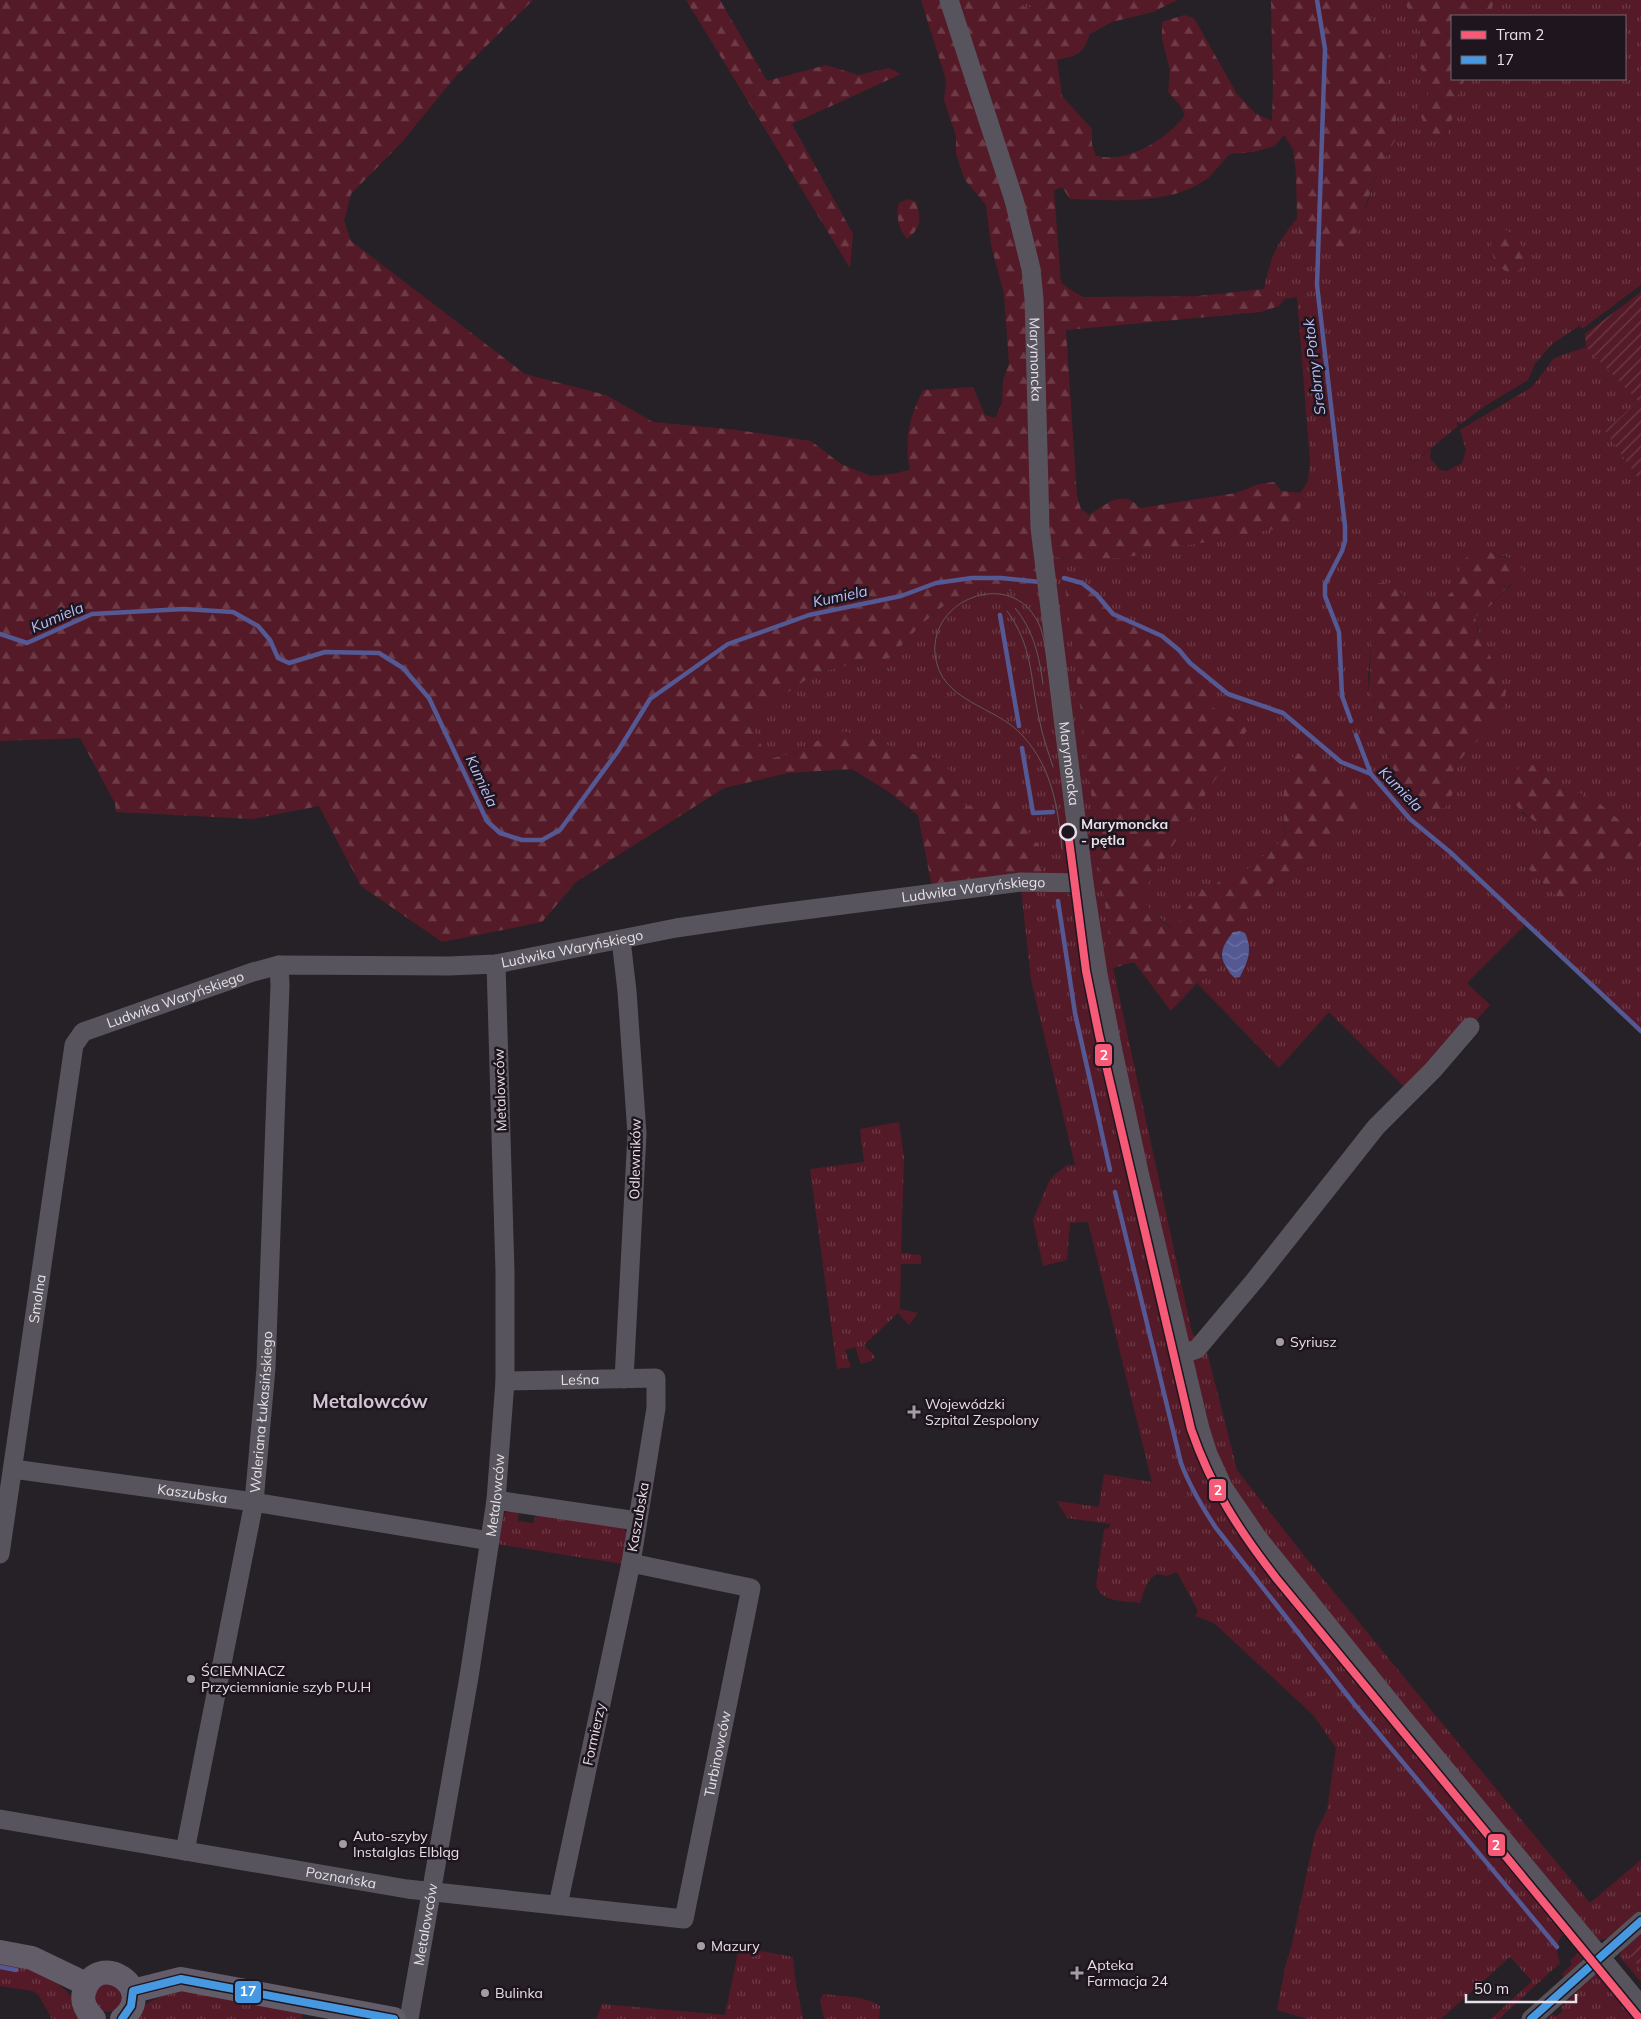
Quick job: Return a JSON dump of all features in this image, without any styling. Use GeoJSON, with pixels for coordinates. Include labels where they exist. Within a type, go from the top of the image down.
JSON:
{"type":"FeatureCollection","features":[{"type":"Feature","properties":{"kind":"main road"},"geometry":{"type":"LineString","coordinates":[[0,1952],[32,1958],[86,1984]]}},
{"type":"Feature","properties":{"kind":"main road"},"geometry":{"type":"LineString","coordinates":[[94,2019],[86,2010],[82,1997],[86,1984],[93,1977],[102,1973],[112,1972],[128,1982],[132,1991],[132,2006],[122,2019]]}},
{"type":"Feature","properties":{"kind":"main road"},"geometry":{"type":"LineString","coordinates":[[132,1991],[181,1979],[394,2019]]}},
{"type":"Feature","properties":{"kind":"street","name":"Marymoncka"},"geometry":{"type":"LineString","coordinates":[[949,0],[1014,200],[1032,269],[1040,528],[1084,883],[1099,983],[1139,1172],[1208,1454],[1223,1487],[1257,1537],[1403,1718],[1641,2006]]}},
{"type":"Feature","properties":{"kind":"street","name":"Ludwika Waryńskiego"},"geometry":{"type":"LineString","coordinates":[[74,1045],[83,1032],[253,972],[279,965],[449,966],[496,964],[676,928],[1021,882],[1084,883]]}},
{"type":"Feature","properties":{"kind":"street","name":"Odlewników"},"geometry":{"type":"LineString","coordinates":[[621,940],[627,991],[637,1134],[624,1379]]}},
{"type":"Feature","properties":{"kind":"street","name":"Metalowców"},"geometry":{"type":"LineString","coordinates":[[409,2019],[468,1677],[496,1500],[505,1380],[505,1272],[496,964]]}},
{"type":"Feature","properties":{"kind":"street","name":"Waleriana Łukasińskiego"},"geometry":{"type":"LineString","coordinates":[[185,1851],[254,1502],[266,1368],[280,995],[279,965]]}},
{"type":"Feature","properties":{"kind":"street"},"geometry":{"type":"LineString","coordinates":[[1182,1354],[1197,1349],[1255,1280],[1376,1128],[1433,1070],[1470,1027]]}},
{"type":"Feature","properties":{"kind":"street","name":"Smolna"},"geometry":{"type":"LineString","coordinates":[[0,1554],[74,1045]]}},
{"type":"Feature","properties":{"kind":"street","name":"Leśna"},"geometry":{"type":"LineString","coordinates":[[505,1380],[656,1378]]}},
{"type":"Feature","properties":{"kind":"street","name":"Kaszubska"},"geometry":{"type":"LineString","coordinates":[[656,1378],[656,1408],[631,1563],[751,1588]]}},
{"type":"Feature","properties":{"kind":"street","name":"Kaszubska"},"geometry":{"type":"LineString","coordinates":[[13,1469],[254,1502],[490,1541]]}},
{"type":"Feature","properties":{"kind":"street"},"geometry":{"type":"LineString","coordinates":[[496,1500],[637,1521]]}},
{"type":"Feature","properties":{"kind":"street","name":"Formierzy"},"geometry":{"type":"LineString","coordinates":[[558,1905],[631,1563]]}},
{"type":"Feature","properties":{"kind":"street","name":"Turbinowców"},"geometry":{"type":"LineString","coordinates":[[684,1919],[751,1588]]}},
{"type":"Feature","properties":{"kind":"street","name":"Poznańska"},"geometry":{"type":"LineString","coordinates":[[0,1819],[430,1892],[684,1919]]}},
{"type":"Feature","properties":{"kind":"street"},"geometry":{"type":"LineString","coordinates":[[1531,2019],[1641,1920]]}},
{"type":"Feature","properties":{"kind":"green space"},"geometry":{"type":"Polygon","coordinates":[[[0,0],[533,0],[455,77],[402,142],[351,194],[344,221],[351,241],[525,374],[606,395],[653,422],[737,430],[811,441],[841,464],[871,476],[910,470],[908,459],[909,429],[914,410],[923,390],[973,387],[985,415],[995,418],[1002,403],[1003,380],[1009,364],[1004,294],[991,245],[986,205],[965,180],[956,154],[956,136],[944,100],[946,80],[921,0],[1017,0],[1021,7],[1045,8],[1047,0],[1177,0],[1153,12],[1112,22],[1090,34],[1084,48],[1074,56],[1057,60],[1062,96],[1092,129],[1092,145],[1096,156],[1111,157],[1125,156],[1154,143],[1172,129],[1185,115],[1180,105],[1168,92],[1170,70],[1162,39],[1162,22],[1184,15],[1194,18],[1237,94],[1255,113],[1272,121],[1271,0],[1366,0],[1374,26],[1393,65],[1383,92],[1395,112],[1398,135],[1380,167],[1347,255],[1327,250],[1318,254],[1305,269],[1297,218],[1296,173],[1293,149],[1284,135],[1275,146],[1254,152],[1230,154],[1209,177],[1179,193],[1142,199],[1105,200],[1070,199],[1062,187],[1054,190],[1061,283],[1084,297],[1198,296],[1264,289],[1284,299],[1279,306],[1261,312],[1066,330],[1077,497],[1081,509],[1089,515],[1115,500],[1121,499],[1134,502],[1140,508],[1236,493],[1259,484],[1274,482],[1281,491],[1300,493],[1303,499],[1294,525],[1123,558],[1068,559],[1049,556],[1040,582],[1027,580],[1024,596],[998,588],[982,588],[970,591],[957,597],[932,615],[909,637],[892,658],[856,663],[814,674],[748,721],[769,759],[798,752],[812,743],[841,731],[867,736],[903,752],[938,759],[955,776],[964,807],[1006,799],[1038,845],[1037,854],[1044,876],[932,887],[918,815],[889,792],[852,769],[788,773],[724,788],[576,882],[542,922],[442,942],[361,886],[319,806],[253,819],[116,812],[115,803],[80,738],[0,741],[0,0]]]}},
{"type":"Feature","properties":{"kind":"green space"},"geometry":{"type":"Polygon","coordinates":[[[686,0],[720,0],[767,81],[826,65],[858,75],[889,68],[901,74],[792,124],[853,234],[850,268],[686,0]]]}},
{"type":"Feature","properties":{"kind":"green space"},"geometry":{"type":"Polygon","coordinates":[[[1017,0],[1047,0],[1045,8],[1021,7],[1017,0]]]}},
{"type":"Feature","properties":{"kind":"green space"},"geometry":{"type":"Polygon","coordinates":[[[1366,0],[1405,0],[1410,17],[1422,34],[1417,64],[1428,79],[1428,96],[1418,107],[1447,137],[1458,95],[1465,80],[1626,80],[1626,15],[1490,15],[1494,0],[1641,0],[1641,285],[1582,329],[1578,323],[1579,326],[1552,344],[1535,364],[1528,380],[1485,406],[1461,424],[1457,422],[1457,427],[1392,480],[1431,449],[1430,458],[1440,470],[1447,471],[1462,463],[1466,450],[1460,430],[1532,387],[1554,358],[1586,347],[1638,401],[1605,431],[1641,482],[1641,834],[1637,835],[1593,798],[1553,785],[1534,765],[1522,813],[1542,826],[1545,840],[1532,856],[1528,867],[1541,880],[1590,881],[1601,861],[1613,851],[1631,865],[1641,866],[1641,1031],[1526,924],[1467,983],[1490,1005],[1410,1093],[1329,1012],[1279,1068],[1197,983],[1224,964],[1228,971],[1245,933],[1240,931],[1249,911],[1275,880],[1312,860],[1350,829],[1366,812],[1283,821],[1286,837],[1241,875],[1221,879],[1213,888],[1201,889],[1173,930],[1139,898],[1209,706],[1209,679],[1190,663],[1179,650],[1113,614],[1096,594],[1082,583],[1065,578],[1113,968],[1192,1333],[1206,1348],[1237,1470],[1306,1558],[1590,1903],[1641,1860],[1641,1910],[1616,1933],[1599,1940],[1295,1575],[1226,1478],[1201,1404],[1102,971],[1049,556],[1068,559],[1303,499],[1300,493],[1308,481],[1310,461],[1297,297],[1284,299],[1264,289],[1275,251],[1297,218],[1305,268],[1318,254],[1327,250],[1366,207],[1380,167],[1398,135],[1395,112],[1383,92],[1374,26],[1366,0]],[[1506,556],[1462,562],[1457,587],[1440,603],[1426,596],[1408,600],[1390,583],[1371,648],[1368,675],[1369,692],[1379,709],[1373,719],[1397,778],[1456,786],[1453,772],[1464,755],[1503,712],[1475,617],[1491,605],[1512,584],[1506,556]]]}},
{"type":"Feature","properties":{"kind":"green space"},"geometry":{"type":"Polygon","coordinates":[[[1405,0],[1494,0],[1490,15],[1451,15],[1451,80],[1465,80],[1458,95],[1447,138],[1438,139],[1424,124],[1418,107],[1428,96],[1428,79],[1417,64],[1422,34],[1410,17],[1405,0]]]}},
{"type":"Feature","properties":{"kind":"green space"},"geometry":{"type":"Polygon","coordinates":[[[909,199],[916,202],[920,218],[916,230],[907,239],[900,227],[897,212],[899,203],[909,199]]]}},
{"type":"Feature","properties":{"kind":"green space"},"geometry":{"type":"Polygon","coordinates":[[[1503,228],[1519,241],[1526,261],[1513,274],[1498,265],[1493,256],[1491,238],[1503,228]]]}},
{"type":"Feature","properties":{"kind":"green space"},"geometry":{"type":"Polygon","coordinates":[[[1641,292],[1641,482],[1605,431],[1638,401],[1586,347],[1585,334],[1641,292]]]}},
{"type":"Feature","properties":{"kind":"green space"},"geometry":{"type":"Polygon","coordinates":[[[1485,547],[1495,556],[1515,561],[1523,571],[1491,605],[1475,617],[1478,630],[1506,690],[1503,713],[1464,755],[1453,772],[1456,786],[1446,807],[1431,813],[1397,778],[1373,719],[1379,709],[1369,692],[1371,586],[1388,583],[1408,600],[1426,596],[1440,603],[1457,587],[1462,562],[1474,550],[1485,547]]]}},
{"type":"Feature","properties":{"kind":"green space"},"geometry":{"type":"Polygon","coordinates":[[[1064,578],[1082,583],[1096,594],[1113,614],[1162,636],[1209,679],[1210,706],[1249,727],[1139,898],[1172,930],[1201,889],[1213,888],[1221,879],[1241,875],[1286,837],[1283,805],[1285,782],[1291,761],[1296,752],[1359,791],[1364,799],[1366,812],[1350,829],[1312,860],[1275,880],[1249,911],[1240,931],[1233,932],[1228,940],[1222,951],[1224,964],[1197,983],[1171,1011],[1134,962],[1113,968],[1064,578]]]}},
{"type":"Feature","properties":{"kind":"green space"},"geometry":{"type":"Polygon","coordinates":[[[1027,580],[1040,582],[1074,869],[1070,875],[1044,876],[1037,854],[1038,845],[964,807],[955,776],[938,759],[903,752],[867,736],[812,743],[798,752],[769,759],[748,721],[814,674],[856,663],[892,658],[920,626],[957,597],[982,588],[1003,589],[1024,596],[1027,580]]]}},
{"type":"Feature","properties":{"kind":"green space"},"geometry":{"type":"Polygon","coordinates":[[[1521,765],[1534,765],[1553,785],[1593,798],[1637,835],[1641,834],[1641,866],[1631,865],[1613,851],[1601,861],[1590,881],[1572,902],[1561,901],[1528,868],[1532,856],[1545,840],[1542,826],[1516,806],[1509,792],[1508,785],[1511,777],[1521,765]]]}},
{"type":"Feature","properties":{"kind":"green space"},"geometry":{"type":"Polygon","coordinates":[[[1021,889],[1058,891],[1078,899],[1204,1462],[1569,1929],[1559,1940],[1557,1952],[1560,1963],[1499,2019],[1491,2019],[1532,1981],[1510,1957],[1441,2019],[1307,2019],[1277,2010],[1315,1834],[1327,1810],[1336,1748],[1314,1716],[1214,1623],[1195,1616],[1198,1611],[1177,1572],[1167,1576],[1157,1574],[1153,1577],[1146,1587],[1140,1603],[1114,1600],[1102,1595],[1096,1585],[1104,1529],[1109,1528],[1110,1524],[1067,1518],[1057,1501],[1099,1507],[1104,1474],[1152,1482],[1088,1222],[1070,1223],[1067,1260],[1043,1266],[1033,1220],[1050,1179],[1067,1165],[1075,1165],[1031,980],[1021,889]]]}},
{"type":"Feature","properties":{"kind":"green space"},"geometry":{"type":"Polygon","coordinates":[[[899,1122],[904,1158],[901,1253],[921,1255],[921,1264],[901,1264],[900,1309],[918,1313],[909,1325],[898,1313],[864,1345],[875,1357],[871,1361],[861,1364],[855,1347],[845,1350],[851,1367],[837,1369],[810,1169],[864,1162],[860,1129],[899,1122]]]}},
{"type":"Feature","properties":{"kind":"green space"},"geometry":{"type":"Polygon","coordinates":[[[509,1511],[519,1511],[518,1521],[534,1523],[536,1513],[621,1526],[627,1533],[623,1564],[497,1544],[503,1514],[509,1511]]]}},
{"type":"Feature","properties":{"kind":"green space"},"geometry":{"type":"Polygon","coordinates":[[[1641,1932],[1641,1939],[1627,1952],[1641,1969],[1641,1982],[1619,1956],[1625,1946],[1641,1932]]]}},
{"type":"Feature","properties":{"kind":"green space"},"geometry":{"type":"Polygon","coordinates":[[[1641,1939],[1641,1969],[1627,1952],[1641,1939]]]}},
{"type":"Feature","properties":{"kind":"green space"},"geometry":{"type":"Polygon","coordinates":[[[739,1947],[793,1957],[803,2019],[596,2019],[602,2004],[725,2015],[739,1947]]]}},
{"type":"Feature","properties":{"kind":"green space"},"geometry":{"type":"Polygon","coordinates":[[[1583,1947],[1582,1960],[1566,1978],[1562,1974],[1572,1964],[1570,1961],[1583,1947]]]}},
{"type":"Feature","properties":{"kind":"green space"},"geometry":{"type":"Polygon","coordinates":[[[0,1959],[34,1970],[58,1984],[70,1995],[82,2019],[52,2019],[39,1996],[33,1991],[0,1986],[0,1959]]]}},
{"type":"Feature","properties":{"kind":"green space"},"geometry":{"type":"Polygon","coordinates":[[[1601,1970],[1641,2014],[1641,2019],[1548,2019],[1552,2014],[1555,2017],[1563,2011],[1560,2008],[1579,1990],[1577,1987],[1593,1972],[1601,1970]]]}},
{"type":"Feature","properties":{"kind":"green space"},"geometry":{"type":"Polygon","coordinates":[[[107,1984],[117,1988],[121,1998],[117,2008],[107,2012],[97,2008],[93,1998],[97,1988],[107,1984]]]}},
{"type":"Feature","properties":{"kind":"green space"},"geometry":{"type":"Polygon","coordinates":[[[190,1990],[303,2012],[302,2019],[133,2019],[150,2001],[190,1990]]]}},
{"type":"Feature","properties":{"kind":"green space"},"geometry":{"type":"Polygon","coordinates":[[[823,1994],[868,2000],[880,2006],[879,2019],[824,2019],[820,2000],[823,1994]]]}},
{"type":"Feature","properties":{"kind":"water"},"geometry":{"type":"Polygon","coordinates":[[[1240,931],[1245,933],[1249,950],[1240,977],[1235,978],[1225,965],[1222,952],[1233,932],[1240,931]]]}},
{"type":"Feature","properties":{"kind":"waterway","name":"Srebrny Potok"},"geometry":{"type":"LineString","coordinates":[[1317,0],[1325,49],[1317,285],[1345,526],[1345,541],[1325,584],[1325,596],[1339,632],[1342,696],[1351,721]]}},
{"type":"Feature","properties":{"kind":"waterway","name":"Kumiela"},"geometry":{"type":"LineString","coordinates":[[0,634],[27,643],[92,614],[184,609],[233,612],[258,626],[270,640],[278,658],[289,663],[325,652],[379,653],[403,668],[429,698],[487,821],[500,833],[522,840],[542,840],[560,830],[618,751],[650,699],[728,644],[809,615],[901,596],[936,583],[972,578],[1001,578],[1040,582]]}},
{"type":"Feature","properties":{"kind":"waterway","name":"Srebrny Potok"},"geometry":{"type":"LineString","coordinates":[[1064,578],[1082,583],[1096,594],[1113,614],[1162,636],[1179,650],[1190,663],[1228,694],[1283,713],[1341,762],[1371,774],[1410,819],[1450,852],[1641,1031]]}},
{"type":"Feature","properties":{"kind":"waterway"},"geometry":{"type":"LineString","coordinates":[[1000,615],[1019,726]]}},
{"type":"Feature","properties":{"kind":"waterway","name":"Srebrny Potok"},"geometry":{"type":"LineString","coordinates":[[1356,735],[1371,774]]}},
{"type":"Feature","properties":{"kind":"waterway"},"geometry":{"type":"LineString","coordinates":[[1022,748],[1033,813],[1053,812]]}},
{"type":"Feature","properties":{"kind":"waterway"},"geometry":{"type":"LineString","coordinates":[[1058,901],[1075,1013],[1110,1170]]}},
{"type":"Feature","properties":{"kind":"waterway"},"geometry":{"type":"LineString","coordinates":[[1115,1192],[1181,1463],[1201,1505],[1216,1528],[1355,1705],[1557,1947]]}},
{"type":"Feature","properties":{"kind":"waterway"},"geometry":{"type":"LineString","coordinates":[[0,1967],[16,1970]]}},
{"type":"Feature","properties":{"kind":"tram line"},"geometry":{"type":"LineString","coordinates":[[1062,849],[1056,803],[1052,789],[1041,761],[1033,748],[1012,726],[958,693],[947,683],[939,670],[935,654],[937,635],[944,619],[957,606],[972,598],[989,594],[1006,595],[1022,603],[1035,617],[1039,625],[1046,653],[1068,832]]}},
{"type":"Feature","properties":{"kind":"tram line"},"geometry":{"type":"LineString","coordinates":[[1015,608],[1027,626],[1035,644],[1043,684]]}},
{"type":"Feature","properties":{"kind":"tram line"},"geometry":{"type":"LineString","coordinates":[[1007,611],[1022,637],[1026,650],[1040,724],[1053,767]]}},
{"type":"Feature","properties":{"kind":"tram line","name":"2"},"geometry":{"type":"LineString","coordinates":[[1068,832],[1086,971],[1099,1035],[1191,1429],[1207,1470],[1238,1525],[1276,1578],[1640,2019]]}},
{"type":"Feature","properties":{"kind":"transit line","name":"17"},"geometry":{"type":"LineString","coordinates":[[1531,2019],[1641,1921]]}},
{"type":"Feature","properties":{"kind":"transit line","name":"17"},"geometry":{"type":"LineString","coordinates":[[122,2019],[131,2006],[133,1991],[181,1979],[394,2019]]}},
{"type":"Feature","properties":{"kind":"place","name":"Marymoncka - pętla"},"geometry":{"type":"Point","coordinates":[1068,832]}},
{"type":"Feature","properties":{"kind":"place","name":"Syriusz"},"geometry":{"type":"Point","coordinates":[1280,1342]}},
{"type":"Feature","properties":{"kind":"place","name":"Wojewódzki Szpital Zespolony"},"geometry":{"type":"Point","coordinates":[914,1412]}},
{"type":"Feature","properties":{"kind":"place","name":"ŚCIEMNIACZ Przyciemnianie szyb P.U.H"},"geometry":{"type":"Point","coordinates":[191,1679]}},
{"type":"Feature","properties":{"kind":"place","name":"Auto-szyby Instalglas Elbląg"},"geometry":{"type":"Point","coordinates":[343,1844]}},
{"type":"Feature","properties":{"kind":"place","name":"Mazury"},"geometry":{"type":"Point","coordinates":[701,1946]}},
{"type":"Feature","properties":{"kind":"place","name":"Apteka Farmacja 24"},"geometry":{"type":"Point","coordinates":[1077,1973]}},
{"type":"Feature","properties":{"kind":"place","name":"Bulinka"},"geometry":{"type":"Point","coordinates":[485,1993]}},
{"type":"Feature","properties":{"kind":"district","name":"Metalowców"},"geometry":{"type":"Point","coordinates":[370,1401]}}]}
